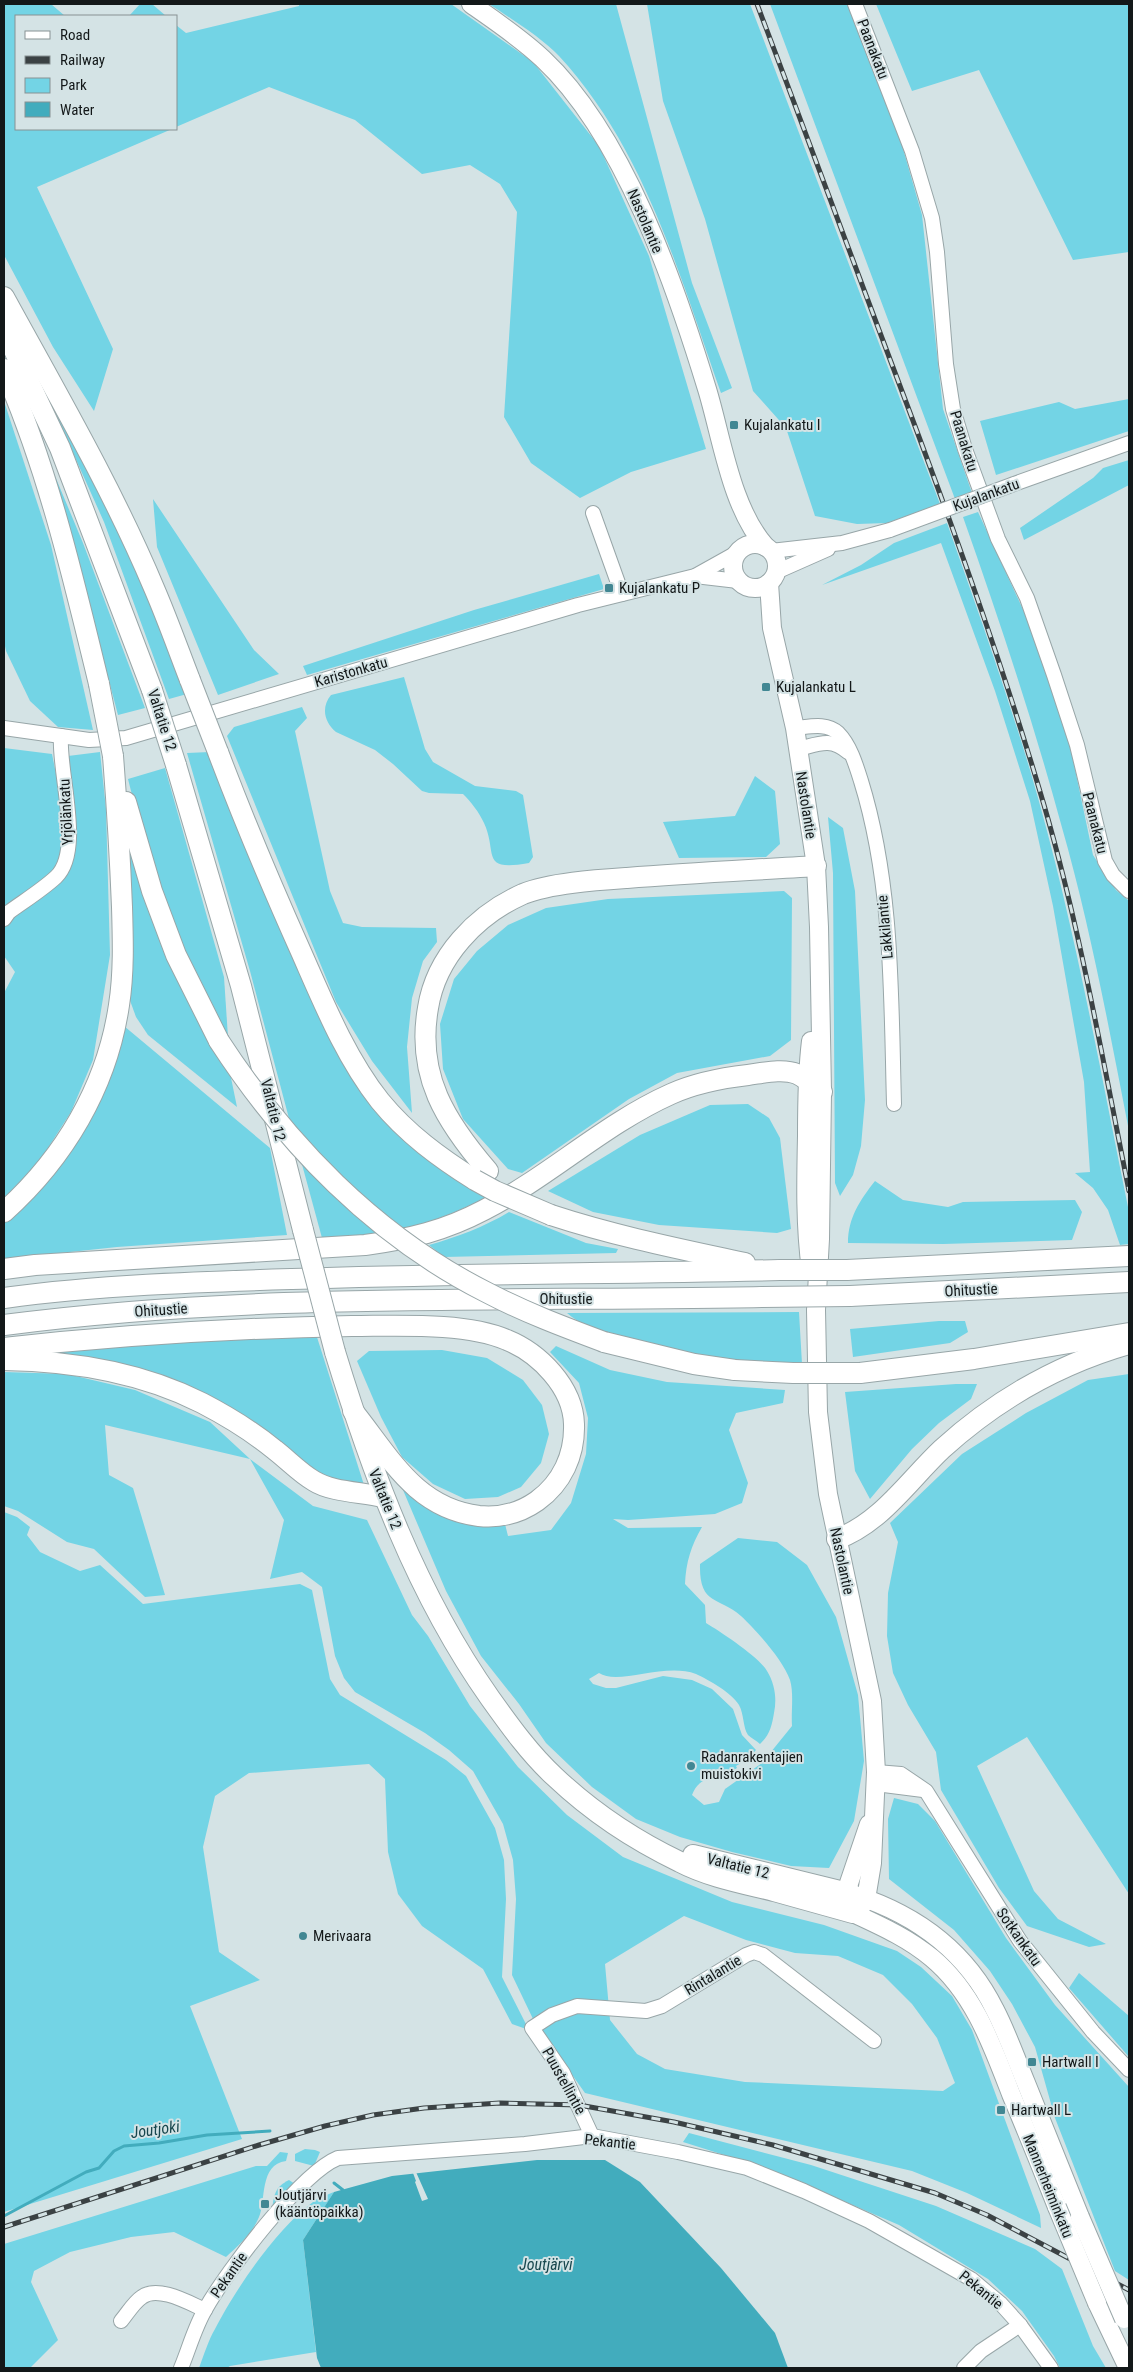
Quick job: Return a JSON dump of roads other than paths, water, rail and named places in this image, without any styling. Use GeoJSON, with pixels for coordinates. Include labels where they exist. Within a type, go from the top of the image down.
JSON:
{"type":"FeatureCollection","features":[{"type":"Feature","properties":{"kind":"highway"},"geometry":{"type":"LineString","coordinates":[[4,298],[51,382],[118,511],[154,587],[258,854],[344,1044],[380,1100],[420,1142],[482,1176],[503,1184],[551,1215],[594,1229],[646,1242],[780,1270]]}},
{"type":"Feature","properties":{"kind":"highway","name":"Valtatie 12"},"geometry":{"type":"LineString","coordinates":[[4,329],[60,448],[152,690],[241,986],[303,1230],[353,1411],[383,1498],[409,1556],[456,1647],[506,1720],[554,1776],[598,1813],[629,1834],[682,1863],[725,1879],[814,1902],[856,1901]]}},
{"type":"Feature","properties":{"kind":"highway"},"geometry":{"type":"LineString","coordinates":[[4,368],[19,403],[68,556],[99,684],[113,756],[152,891],[176,955],[220,1041],[248,1084],[309,1157],[371,1214],[404,1241],[484,1291],[534,1315],[604,1342],[694,1364],[735,1370],[793,1373],[860,1373],[1120,1341]]}},
{"type":"Feature","properties":{"kind":"highway"},"geometry":{"type":"LineString","coordinates":[[4,1212],[31,1188],[56,1157],[78,1123],[110,1050],[119,1005],[123,944],[120,846],[113,756]]}},
{"type":"Feature","properties":{"kind":"highway"},"geometry":{"type":"LineString","coordinates":[[482,1176],[444,1113],[432,1085],[426,1056],[424,1028],[429,1000],[438,972],[455,946],[477,924],[498,908],[524,894],[563,885],[610,879],[816,866]]}},
{"type":"Feature","properties":{"kind":"highway"},"geometry":{"type":"LineString","coordinates":[[4,1269],[35,1265],[365,1245],[409,1239],[446,1228],[485,1210],[569,1158],[619,1122],[672,1093],[717,1079],[777,1072],[796,1073],[815,1086]]}},
{"type":"Feature","properties":{"kind":"highway","name":"Ohitustie"},"geometry":{"type":"LineString","coordinates":[[4,1298],[63,1290],[188,1282],[430,1274],[557,1275],[848,1270],[1129,1256]]}},
{"type":"Feature","properties":{"kind":"highway","name":"Ohitustie"},"geometry":{"type":"LineString","coordinates":[[4,1325],[71,1316],[192,1308],[444,1298],[850,1296],[1129,1282]]}},
{"type":"Feature","properties":{"kind":"highway"},"geometry":{"type":"LineString","coordinates":[[4,1348],[60,1342],[261,1328],[386,1326],[474,1330],[506,1340],[529,1352],[544,1365],[556,1378],[567,1396],[574,1418],[575,1438],[564,1472],[542,1497],[529,1507],[507,1515],[486,1517],[460,1514],[440,1506],[418,1491],[396,1469],[353,1411]]}},
{"type":"Feature","properties":{"kind":"highway"},"geometry":{"type":"LineString","coordinates":[[837,1539],[861,1528],[881,1512],[942,1450],[995,1406],[1050,1374],[1120,1341]]}},
{"type":"Feature","properties":{"kind":"highway"},"geometry":{"type":"LineString","coordinates":[[4,1360],[66,1363],[144,1379],[202,1403],[275,1450],[315,1482],[331,1488],[383,1498]]}},
{"type":"Feature","properties":{"kind":"highway","name":"Valtatie 12"},"geometry":{"type":"LineString","coordinates":[[629,1834],[711,1860],[856,1901]]}},
{"type":"Feature","properties":{"kind":"main road","name":"Nastolantie"},"geometry":{"type":"LineString","coordinates":[[471,4],[543,58],[567,84],[590,115],[625,175],[652,236],[683,318],[707,388],[736,490],[758,538],[768,549]]}},
{"type":"Feature","properties":{"kind":"main road","name":"Nastolantie"},"geometry":{"type":"LineString","coordinates":[[736,490],[740,550]]}},
{"type":"Feature","properties":{"kind":"main road"},"geometry":{"type":"LineString","coordinates":[[756,544],[768,549],[776,561],[772,578],[762,587],[744,584],[735,575],[733,563],[740,550],[756,544]]}},
{"type":"Feature","properties":{"kind":"main road","name":"Nastolantie"},"geometry":{"type":"LineString","coordinates":[[772,578],[772,628],[795,728],[816,866],[819,926],[815,1086],[820,1239],[816,1310],[818,1412],[828,1494],[872,1701],[876,1778],[874,1810],[854,1867],[856,1901]]}},
{"type":"Feature","properties":{"kind":"main road","name":"Nastolantie"},"geometry":{"type":"LineString","coordinates":[[744,584],[772,628]]}},
{"type":"Feature","properties":{"kind":"main road","name":"Mannerheiminkatu"},"geometry":{"type":"LineString","coordinates":[[856,1901],[892,1931],[933,1958],[963,1992],[975,2010],[989,2039],[1097,2303],[1128,2368]]}},
{"type":"Feature","properties":{"kind":"main road","name":"Mannerheiminkatu"},"geometry":{"type":"LineString","coordinates":[[856,1901],[895,1909],[929,1932],[959,1958],[983,1989],[995,2010],[1009,2042],[1126,2325]]}},
{"type":"Feature","properties":{"kind":"street","name":"Paanakatu"},"geometry":{"type":"LineString","coordinates":[[855,4],[912,151],[932,218],[946,364],[953,408],[965,448],[998,539],[1024,591],[1054,675],[1076,745],[1105,861],[1113,875],[1129,891]]}},
{"type":"Feature","properties":{"kind":"street","name":"Kujalankatu"},"geometry":{"type":"LineString","coordinates":[[768,549],[842,543],[890,530],[1129,443]]}},
{"type":"Feature","properties":{"kind":"street"},"geometry":{"type":"LineString","coordinates":[[592,513],[622,594]]}},
{"type":"Feature","properties":{"kind":"street","name":"Kujalankatu"},"geometry":{"type":"LineString","coordinates":[[772,578],[842,543]]}},
{"type":"Feature","properties":{"kind":"street","name":"Karistonkatu"},"geometry":{"type":"LineString","coordinates":[[4,728],[89,740],[126,738],[622,594],[694,576],[740,550]]}},
{"type":"Feature","properties":{"kind":"street","name":"Karistonkatu"},"geometry":{"type":"LineString","coordinates":[[694,576],[744,584]]}},
{"type":"Feature","properties":{"kind":"street","name":"Lakkilantie"},"geometry":{"type":"LineString","coordinates":[[795,728],[828,727],[838,732],[851,754],[872,819],[886,920],[894,1104]]}},
{"type":"Feature","properties":{"kind":"street","name":"Yrjölänkatu"},"geometry":{"type":"LineString","coordinates":[[4,920],[9,912],[57,876],[69,850],[67,794],[60,750],[61,736]]}},
{"type":"Feature","properties":{"kind":"street"},"geometry":{"type":"LineString","coordinates":[[798,749],[824,743],[839,744],[851,754]]}},
{"type":"Feature","properties":{"kind":"street","name":"Sotkankatu"},"geometry":{"type":"LineString","coordinates":[[876,1778],[926,1791],[1020,1941],[1093,2032],[1129,2070]]}},
{"type":"Feature","properties":{"kind":"street","name":"Rintalantie"},"geometry":{"type":"LineString","coordinates":[[532,2028],[552,2015],[577,2006],[646,2011],[662,2006],[746,1954],[754,1952],[763,1955],[874,2041]]}},
{"type":"Feature","properties":{"kind":"street","name":"Puustellintie"},"geometry":{"type":"LineString","coordinates":[[532,2028],[563,2073],[592,2136]]}},
{"type":"Feature","properties":{"kind":"street","name":"Pekantie"},"geometry":{"type":"LineString","coordinates":[[182,2368],[205,2310],[244,2251],[299,2189],[328,2162],[338,2158],[525,2144],[592,2136],[678,2152],[748,2168],[869,2221],[971,2279],[1000,2304],[1020,2325],[1051,2368]]}},
{"type":"Feature","properties":{"kind":"street"},"geometry":{"type":"LineString","coordinates":[[121,2321],[142,2296],[156,2294],[174,2296],[205,2310]]}},
{"type":"Feature","properties":{"kind":"street"},"geometry":{"type":"LineString","coordinates":[[964,2368],[981,2351],[1020,2325]]}},
{"type":"Feature","properties":{"kind":"water","name":"Joutjärvi"},"geometry":{"type":"Polygon","coordinates":[[[537,2160],[605,2160],[640,2182],[721,2268],[775,2333],[788,2368],[321,2368],[317,2358],[303,2240],[334,2192],[392,2176],[537,2160]]]}},
{"type":"Feature","properties":{"kind":"waterway","name":"Joutjoki"},"geometry":{"type":"LineString","coordinates":[[4,2216],[86,2172],[99,2168],[114,2151],[124,2146],[159,2143],[207,2135],[270,2131]]}},
{"type":"Feature","properties":{"kind":"waterway","name":"Joutjoki"},"geometry":{"type":"LineString","coordinates":[[334,2183],[343,2190]]}},
{"type":"Feature","properties":{"kind":"railway"},"geometry":{"type":"LineString","coordinates":[[757,4],[952,527],[991,637],[1027,749],[1069,901],[1091,997],[1129,1191]]}},
{"type":"Feature","properties":{"kind":"railway"},"geometry":{"type":"LineString","coordinates":[[4,2227],[259,2145],[325,2126],[373,2115],[424,2108],[500,2103],[579,2105],[674,2122],[773,2145],[935,2193],[987,2215],[1129,2290]]}},
{"type":"Feature","properties":{"kind":"place","name":"Kujalankatu I"},"geometry":{"type":"Point","coordinates":[734,425]}},
{"type":"Feature","properties":{"kind":"place","name":"Kujalankatu P"},"geometry":{"type":"Point","coordinates":[609,588]}},
{"type":"Feature","properties":{"kind":"place","name":"Kujalankatu L"},"geometry":{"type":"Point","coordinates":[766,687]}},
{"type":"Feature","properties":{"kind":"place","name":"Radanrakentajien muistokivi"},"geometry":{"type":"Point","coordinates":[691,1766]}},
{"type":"Feature","properties":{"kind":"place","name":"Merivaara"},"geometry":{"type":"Point","coordinates":[303,1936]}},
{"type":"Feature","properties":{"kind":"place","name":"Hartwall I"},"geometry":{"type":"Point","coordinates":[1032,2062]}},
{"type":"Feature","properties":{"kind":"place","name":"Hartwall L"},"geometry":{"type":"Point","coordinates":[1001,2110]}},
{"type":"Feature","properties":{"kind":"place","name":"Joutjärvi (kääntöpaikka)"},"geometry":{"type":"Point","coordinates":[265,2204]}}]}
